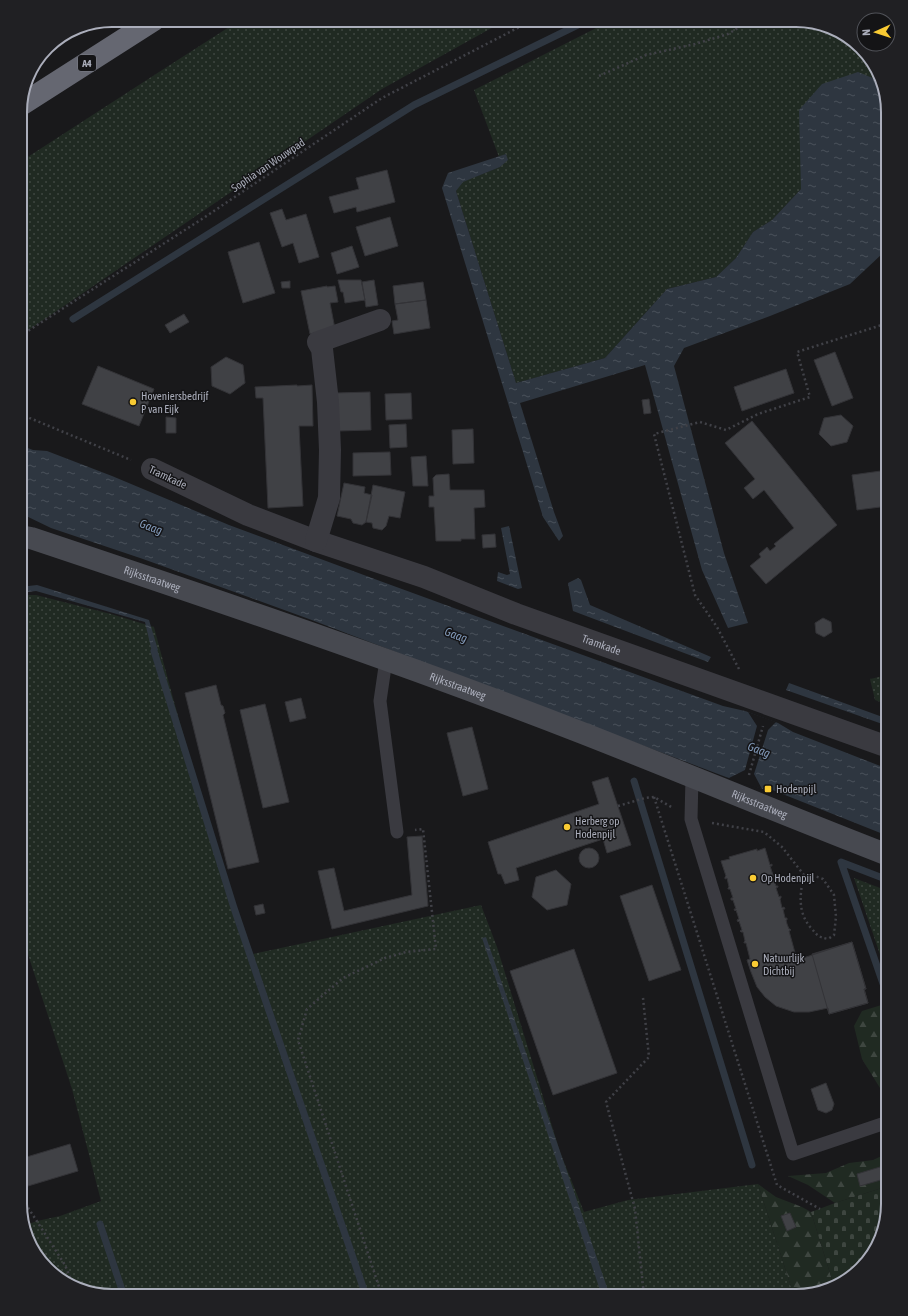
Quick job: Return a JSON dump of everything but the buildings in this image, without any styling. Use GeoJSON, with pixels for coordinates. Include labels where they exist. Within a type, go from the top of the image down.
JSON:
{"type":"FeatureCollection","features":[{"type":"Feature","properties":{"kind":"highway","name":"A4"},"geometry":{"type":"LineString","coordinates":[[28,100],[143,27]]}},
{"type":"Feature","properties":{"kind":"main road","name":"Rijksstraatweg"},"geometry":{"type":"LineString","coordinates":[[27,538],[195,593],[386,660],[584,734],[742,796],[791,818],[881,852]]}},
{"type":"Feature","properties":{"kind":"street"},"geometry":{"type":"LineString","coordinates":[[316,541],[329,498],[330,450],[328,402],[322,349],[318,342],[380,320]]}},
{"type":"Feature","properties":{"kind":"street","name":"Tramkade"},"geometry":{"type":"LineString","coordinates":[[152,469],[248,515],[316,541],[424,577],[516,614],[881,744]]}},
{"type":"Feature","properties":{"kind":"lane"},"geometry":{"type":"LineString","coordinates":[[386,660],[380,700],[397,832]]}},
{"type":"Feature","properties":{"kind":"lane"},"geometry":{"type":"LineString","coordinates":[[692,777],[691,819],[793,1154],[881,1124]]}},
{"type":"Feature","properties":{"kind":"path","name":"Sophia van Wouwpad"},"geometry":{"type":"LineString","coordinates":[[27,332],[202,219],[382,98],[519,27]]}},
{"type":"Feature","properties":{"kind":"path"},"geometry":{"type":"LineString","coordinates":[[599,76],[646,55],[695,44],[728,34],[740,27]]}},
{"type":"Feature","properties":{"kind":"path"},"geometry":{"type":"LineString","coordinates":[[739,669],[717,627],[695,595],[654,434],[700,422],[726,430],[758,414],[810,397],[797,352],[881,325]]}},
{"type":"Feature","properties":{"kind":"path","name":"Tramkade"},"geometry":{"type":"LineString","coordinates":[[27,417],[152,469]]}},
{"type":"Feature","properties":{"kind":"path"},"geometry":{"type":"LineString","coordinates":[[748,778],[763,726]]}},
{"type":"Feature","properties":{"kind":"path"},"geometry":{"type":"LineString","coordinates":[[654,797],[777,1185],[820,1209]]}},
{"type":"Feature","properties":{"kind":"path"},"geometry":{"type":"LineString","coordinates":[[618,806],[645,798],[654,797],[691,819],[764,832],[782,847],[804,875],[815,876],[823,879],[834,895],[836,916],[834,935],[828,939],[820,937],[807,924],[801,910],[800,891],[804,875]]}},
{"type":"Feature","properties":{"kind":"path"},"geometry":{"type":"LineString","coordinates":[[380,1289],[298,1040],[307,1009],[343,978],[385,958],[406,952],[436,949],[423,829],[397,832]]}},
{"type":"Feature","properties":{"kind":"path"},"geometry":{"type":"LineString","coordinates":[[643,998],[649,1058],[606,1102],[636,1209],[643,1289]]}},
{"type":"Feature","properties":{"kind":"path"},"geometry":{"type":"LineString","coordinates":[[27,1206],[65,1265],[70,1278]]}},
{"type":"Feature","properties":{"kind":"green space"},"geometry":{"type":"Polygon","coordinates":[[[229,27],[493,27],[382,89],[27,331],[27,157],[229,27]]]}},
{"type":"Feature","properties":{"kind":"green space"},"geometry":{"type":"Polygon","coordinates":[[[598,27],[801,27],[812,29],[838,38],[848,45],[863,60],[870,70],[874,79],[801,189],[772,220],[753,232],[736,258],[716,277],[667,289],[605,358],[516,383],[456,191],[462,182],[500,167],[506,154],[499,157],[474,90],[598,27]]]}},
{"type":"Feature","properties":{"kind":"green space"},"geometry":{"type":"Polygon","coordinates":[[[27,595],[36,595],[111,614],[154,627],[200,791],[225,873],[253,954],[481,905],[497,947],[560,1152],[584,1212],[628,1200],[758,1184],[792,1289],[107,1289],[85,1284],[65,1275],[52,1264],[38,1246],[30,1224],[60,1216],[101,1201],[72,1089],[27,951],[27,595]]]}},
{"type":"Feature","properties":{"kind":"green space"},"geometry":{"type":"Polygon","coordinates":[[[881,677],[881,702],[875,700],[870,679],[881,677]]]}},
{"type":"Feature","properties":{"kind":"green space"},"geometry":{"type":"Polygon","coordinates":[[[854,878],[881,888],[881,957],[854,878]]]}},
{"type":"Feature","properties":{"kind":"green space"},"geometry":{"type":"Polygon","coordinates":[[[881,1005],[881,1090],[862,1059],[854,1026],[862,1011],[881,1005]]]}},
{"type":"Feature","properties":{"kind":"green space"},"geometry":{"type":"Polygon","coordinates":[[[881,1156],[881,1188],[835,1203],[808,1185],[788,1176],[826,1173],[849,1163],[873,1160],[881,1156]]]}},
{"type":"Feature","properties":{"kind":"green space"},"geometry":{"type":"Polygon","coordinates":[[[758,1184],[776,1197],[811,1212],[832,1280],[818,1286],[792,1289],[758,1184]]]}},
{"type":"Feature","properties":{"kind":"green space"},"geometry":{"type":"Polygon","coordinates":[[[881,1188],[881,1204],[878,1226],[870,1246],[856,1264],[838,1278],[832,1280],[811,1212],[881,1188]]]}},
{"type":"Feature","properties":{"kind":"water"},"geometry":{"type":"Polygon","coordinates":[[[858,72],[873,78],[877,89],[881,112],[881,255],[850,284],[684,348],[674,366],[724,553],[748,623],[728,628],[702,570],[645,365],[520,403],[563,536],[559,541],[543,517],[442,188],[448,173],[506,154],[508,160],[500,167],[463,182],[456,191],[516,383],[605,358],[667,289],[716,277],[736,258],[753,232],[772,220],[801,189],[799,110],[822,84],[858,72]]]}},
{"type":"Feature","properties":{"kind":"water","name":"Gaag"},"geometry":{"type":"Polygon","coordinates":[[[27,448],[33,450],[47,451],[112,476],[229,525],[723,706],[745,711],[778,723],[793,732],[881,766],[881,833],[765,787],[763,789],[726,777],[309,619],[143,559],[51,528],[27,516],[27,448]]]}},
{"type":"Feature","properties":{"kind":"water"},"geometry":{"type":"Polygon","coordinates":[[[509,526],[522,588],[518,589],[497,581],[498,572],[507,575],[510,574],[501,528],[509,526]]]}},
{"type":"Feature","properties":{"kind":"water"},"geometry":{"type":"Polygon","coordinates":[[[578,578],[581,580],[590,605],[711,657],[708,662],[573,611],[568,583],[578,578]]]}},
{"type":"Feature","properties":{"kind":"water"},"geometry":{"type":"Polygon","coordinates":[[[37,585],[149,620],[158,650],[152,652],[145,622],[36,591],[27,592],[27,586],[37,585]]]}},
{"type":"Feature","properties":{"kind":"water"},"geometry":{"type":"Polygon","coordinates":[[[789,683],[881,716],[881,724],[786,690],[789,683]]]}},
{"type":"Feature","properties":{"kind":"water"},"geometry":{"type":"Polygon","coordinates":[[[486,937],[608,1289],[600,1289],[482,938],[486,937]]]}},
{"type":"Feature","properties":{"kind":"pier"},"geometry":{"type":"Polygon","coordinates":[[[748,712],[776,722],[768,730],[754,774],[762,789],[727,779],[745,770],[757,726],[748,712]]]}},
{"type":"Feature","properties":{"kind":"waterway"},"geometry":{"type":"LineString","coordinates":[[73,319],[414,105],[574,27]]}},
{"type":"Feature","properties":{"kind":"waterway"},"geometry":{"type":"LineString","coordinates":[[154,651],[234,908],[364,1289]]}},
{"type":"Feature","properties":{"kind":"waterway"},"geometry":{"type":"LineString","coordinates":[[634,781],[752,1165]]}},
{"type":"Feature","properties":{"kind":"waterway"},"geometry":{"type":"LineString","coordinates":[[881,877],[841,862],[881,978]]}},
{"type":"Feature","properties":{"kind":"waterway"},"geometry":{"type":"LineString","coordinates":[[100,1224],[122,1289]]}},
{"type":"Feature","properties":{"kind":"place","name":"Hoveniersbedrijf P van Eijk"},"geometry":{"type":"Point","coordinates":[133,402]}},
{"type":"Feature","properties":{"kind":"place","name":"Hodenpijl"},"geometry":{"type":"Point","coordinates":[768,789]}},
{"type":"Feature","properties":{"kind":"place","name":"Herberg op Hodenpijl"},"geometry":{"type":"Point","coordinates":[567,827]}},
{"type":"Feature","properties":{"kind":"place","name":"Op Hodenpijl"},"geometry":{"type":"Point","coordinates":[753,878]}},
{"type":"Feature","properties":{"kind":"place","name":"Natuurlijk Dichtbij"},"geometry":{"type":"Point","coordinates":[755,964]}}]}
